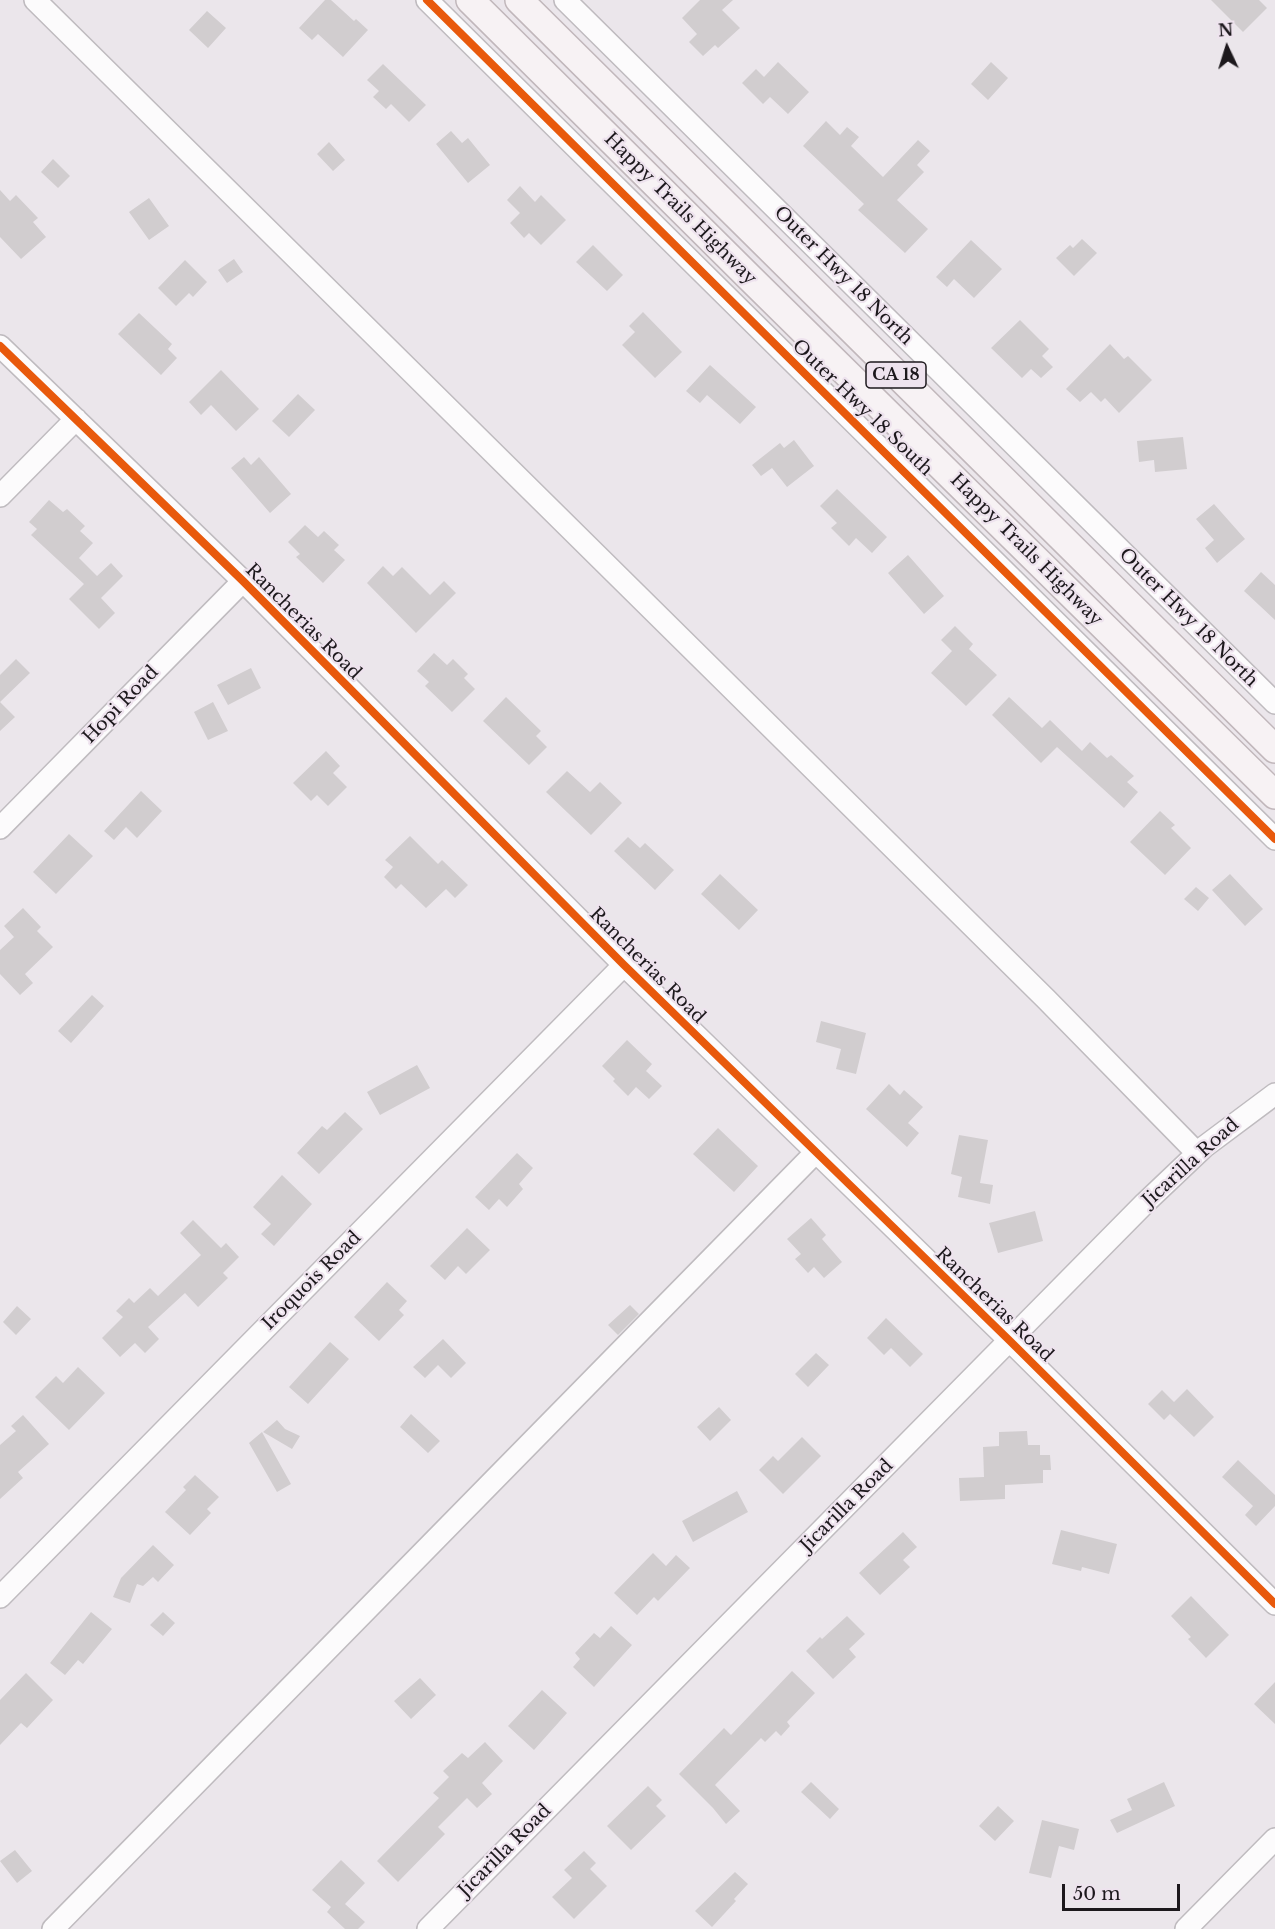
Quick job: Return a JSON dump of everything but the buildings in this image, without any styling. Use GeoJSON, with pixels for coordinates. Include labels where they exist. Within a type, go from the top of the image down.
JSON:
{"type":"FeatureCollection","features":[{"type":"Feature","properties":{"kind":"main road","name":"Happy Trails Highway"},"geometry":{"type":"LineString","coordinates":[[470,0],[1275,795]]}},
{"type":"Feature","properties":{"kind":"main road","name":"Happy Trails Highway"},"geometry":{"type":"LineString","coordinates":[[519,0],[1275,749]]}},
{"type":"Feature","properties":{"kind":"street"},"geometry":{"type":"LineString","coordinates":[[35,0],[1046,999],[1197,1153]]}},
{"type":"Feature","properties":{"kind":"street","name":"Outer Hwy 18 South"},"geometry":{"type":"LineString","coordinates":[[427,0],[1275,838]]}},
{"type":"Feature","properties":{"kind":"street","name":"Outer Hwy 18 North"},"geometry":{"type":"LineString","coordinates":[[565,0],[1275,703]]}},
{"type":"Feature","properties":{"kind":"street","name":"Rancherias Road"},"geometry":{"type":"LineString","coordinates":[[0,346],[243,581],[624,965],[1010,1341],[1275,1604]]}},
{"type":"Feature","properties":{"kind":"street"},"geometry":{"type":"LineString","coordinates":[[0,496],[76,419]]}},
{"type":"Feature","properties":{"kind":"street","name":"Hopi Road"},"geometry":{"type":"LineString","coordinates":[[0,828],[243,581]]}},
{"type":"Feature","properties":{"kind":"street","name":"Iroquois Road"},"geometry":{"type":"LineString","coordinates":[[0,1597],[624,965]]}},
{"type":"Feature","properties":{"kind":"street","name":"Jicarilla Road"},"geometry":{"type":"LineString","coordinates":[[428,1929],[1145,1203],[1197,1153],[1275,1094]]}},
{"type":"Feature","properties":{"kind":"street"},"geometry":{"type":"LineString","coordinates":[[53,1929],[816,1152]]}},
{"type":"Feature","properties":{"kind":"street"},"geometry":{"type":"LineString","coordinates":[[1186,1929],[1275,1839]]}},
{"type":"Feature","properties":{"kind":"cycle path"},"geometry":{"type":"LineString","coordinates":[[427,0],[1275,839]]}},
{"type":"Feature","properties":{"kind":"cycle path"},"geometry":{"type":"LineString","coordinates":[[0,346],[243,581],[624,965],[1010,1341],[1275,1604]]}}]}
